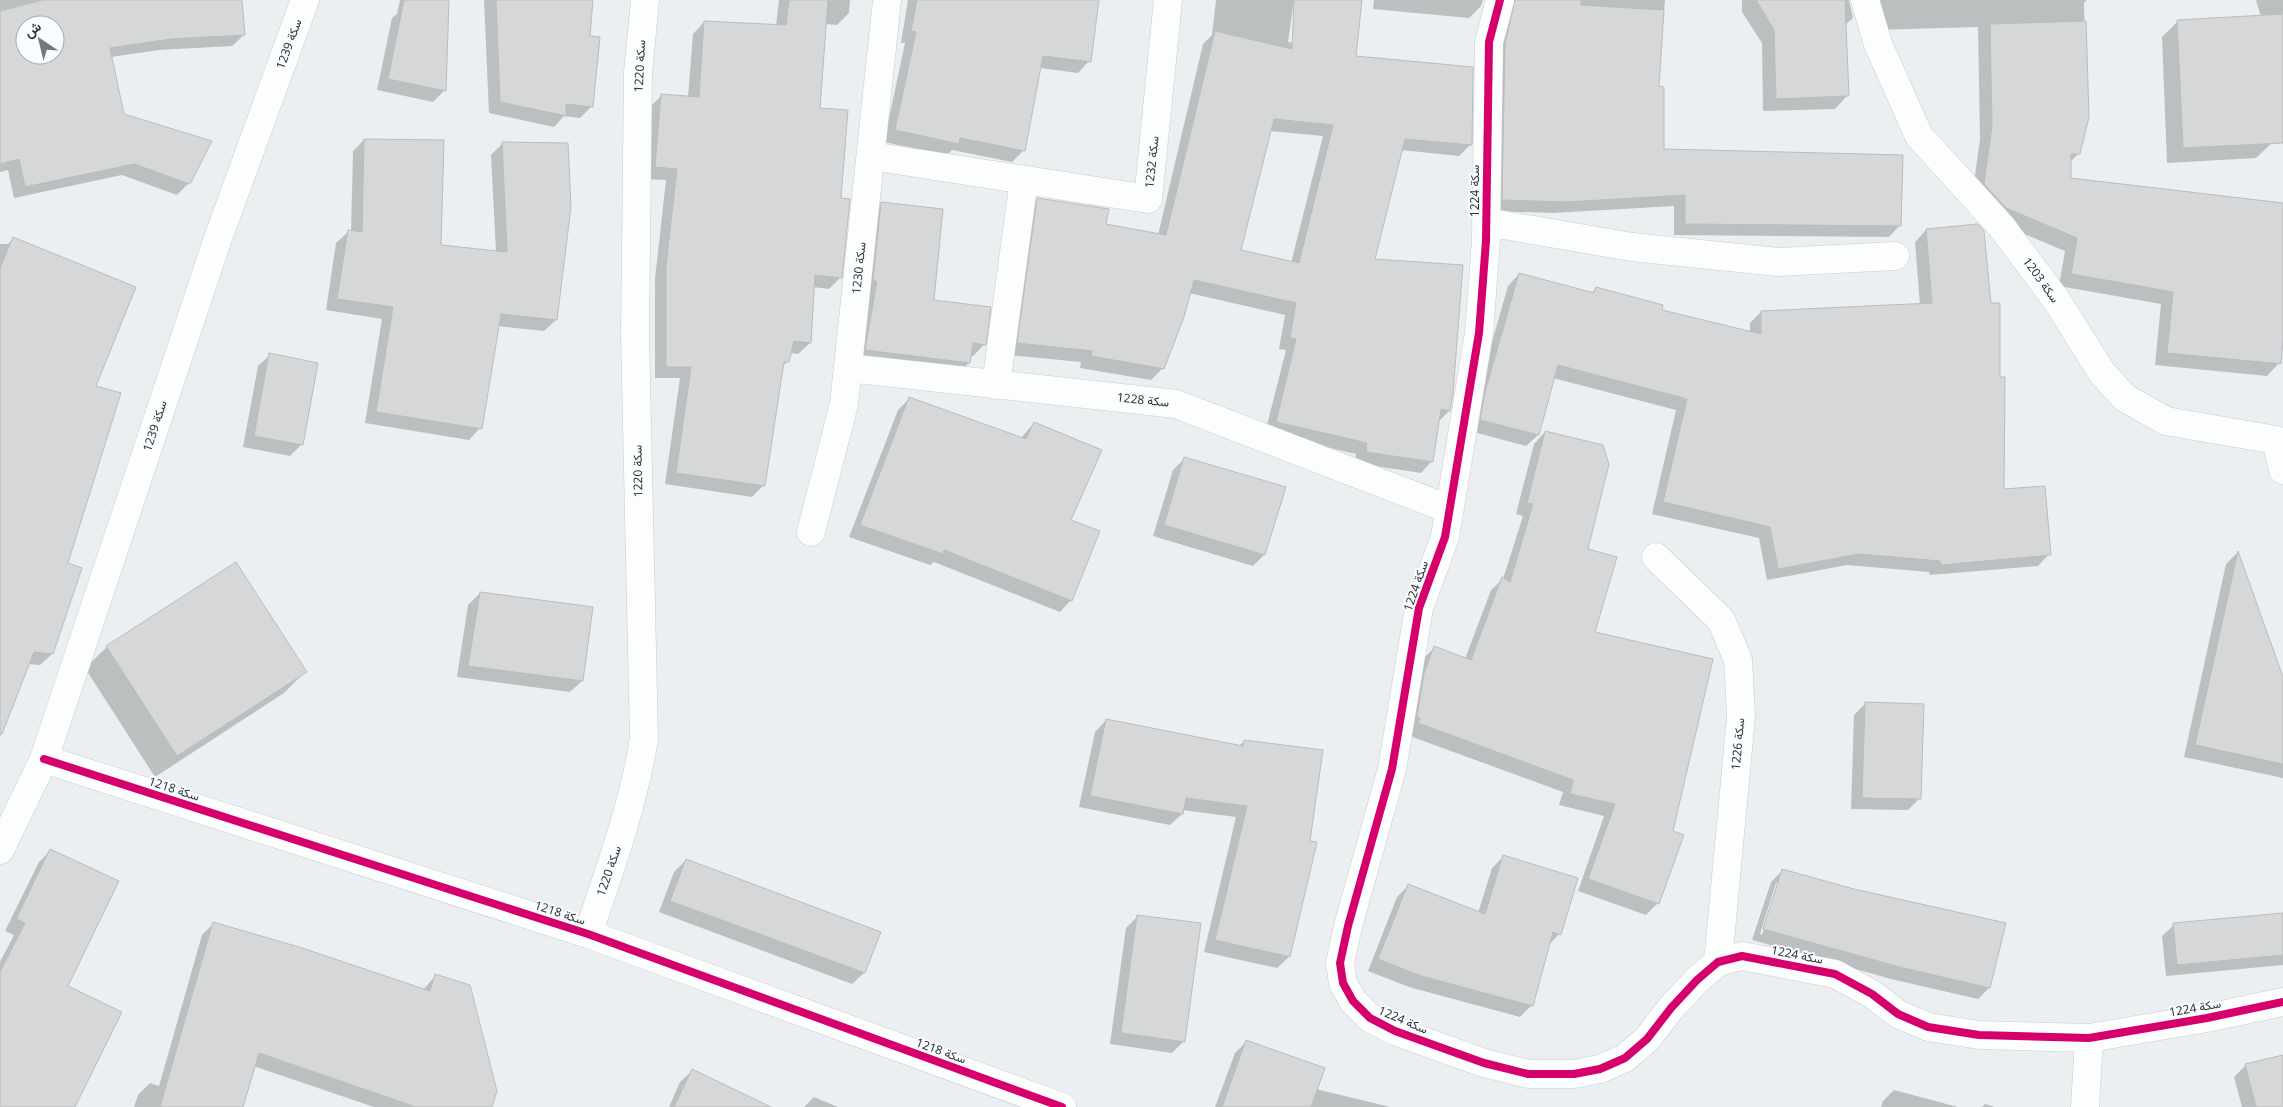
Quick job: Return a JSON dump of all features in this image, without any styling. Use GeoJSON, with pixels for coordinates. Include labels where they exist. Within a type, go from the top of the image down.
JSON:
{"type":"FeatureCollection","features":[{"type":"Feature","properties":{"kind":"street","name":"سكة 1239"},"geometry":{"type":"LineString","coordinates":[[0,850],[44,759],[217,240],[305,0]]}},
{"type":"Feature","properties":{"kind":"street","name":"سكة 1220"},"geometry":{"type":"LineString","coordinates":[[588,934],[626,823],[638,779],[644,738],[635,335],[638,73],[645,0]]}},
{"type":"Feature","properties":{"kind":"street","name":"سكة 1230"},"geometry":{"type":"LineString","coordinates":[[811,532],[844,404],[887,0]]}},
{"type":"Feature","properties":{"kind":"street","name":"سكة 1232"},"geometry":{"type":"LineString","coordinates":[[871,156],[1148,199],[1168,0]]}},
{"type":"Feature","properties":{"kind":"street","name":"سكة 1224"},"geometry":{"type":"LineString","coordinates":[[1500,0],[1489,42],[1486,222],[1479,332],[1445,537],[1419,608],[1392,769],[1348,926],[1340,963],[1343,983],[1353,1000],[1370,1018],[1395,1031],[1484,1063],[1528,1074],[1574,1074],[1600,1069],[1626,1058],[1648,1039],[1671,1008],[1697,980],[1718,962],[1742,956],[1836,974],[1872,994],[1898,1014],[1928,1027],[1978,1035],[2089,1038],[2207,1018],[2283,1002]]}},
{"type":"Feature","properties":{"kind":"street","name":"سكة 1203"},"geometry":{"type":"LineString","coordinates":[[1865,0],[1878,44],[1919,136],[2001,226],[2057,301],[2102,373],[2125,398],[2166,421],[2280,439],[2283,470]]}},
{"type":"Feature","properties":{"kind":"street"},"geometry":{"type":"LineString","coordinates":[[996,384],[1024,180]]}},
{"type":"Feature","properties":{"kind":"street"},"geometry":{"type":"LineString","coordinates":[[1486,222],[1632,247],[1778,262],[1894,256]]}},
{"type":"Feature","properties":{"kind":"street","name":"سكة 1228"},"geometry":{"type":"LineString","coordinates":[[848,368],[1176,404],[1449,509]]}},
{"type":"Feature","properties":{"kind":"street","name":"سكة 1226"},"geometry":{"type":"LineString","coordinates":[[1656,557],[1721,620],[1738,660],[1741,717],[1718,962]]}},
{"type":"Feature","properties":{"kind":"street","name":"سكة 1218"},"geometry":{"type":"LineString","coordinates":[[44,759],[588,934],[1062,1107]]}},
{"type":"Feature","properties":{"kind":"street"},"geometry":{"type":"LineString","coordinates":[[2085,1107],[2089,1038]]}},
{"type":"Feature","properties":{"kind":"building"},"geometry":{"type":"Polygon","coordinates":[[[43,0],[242,0],[245,35],[171,39],[110,48],[124,114],[212,141],[190,184],[134,164],[25,187],[19,159],[0,164],[0,11],[43,0]]]}},
{"type":"Feature","properties":{"kind":"building"},"geometry":{"type":"Polygon","coordinates":[[[404,0],[449,0],[446,91],[388,79],[404,0]]]}},
{"type":"Feature","properties":{"kind":"building"},"geometry":{"type":"Polygon","coordinates":[[[496,0],[593,0],[590,36],[600,37],[593,107],[566,104],[566,116],[500,102],[496,0]]]}},
{"type":"Feature","properties":{"kind":"building"},"geometry":{"type":"Polygon","coordinates":[[[789,0],[828,0],[820,108],[848,110],[841,198],[850,199],[842,278],[815,275],[811,343],[794,341],[789,362],[784,362],[765,486],[676,473],[691,367],[666,367],[666,266],[677,169],[655,167],[661,94],[699,97],[704,21],[786,25],[789,0]]]}},
{"type":"Feature","properties":{"kind":"building"},"geometry":{"type":"Polygon","coordinates":[[[917,0],[1099,0],[1091,62],[1043,56],[1025,151],[960,138],[959,144],[895,130],[916,32],[911,31],[917,0]]]}},
{"type":"Feature","properties":{"kind":"building"},"geometry":{"type":"Polygon","coordinates":[[[1294,0],[1362,0],[1356,56],[1473,67],[1472,145],[1405,139],[1375,259],[1463,265],[1453,393],[1450,411],[1441,409],[1433,462],[1366,452],[1367,443],[1276,422],[1296,339],[1290,338],[1296,303],[1194,280],[1184,317],[1164,369],[1091,356],[1092,351],[1017,343],[1037,198],[1109,209],[1106,224],[1166,235],[1215,31],[1292,49],[1294,0]],[[1274,119],[1241,250],[1299,263],[1333,125],[1274,119]]]}},
{"type":"Feature","properties":{"kind":"building"},"geometry":{"type":"Polygon","coordinates":[[[1515,0],[1581,0],[1581,5],[1664,10],[1659,86],[1664,87],[1664,149],[1903,155],[1901,226],[1685,224],[1685,195],[1567,202],[1502,200],[1505,44],[1515,0]]]}},
{"type":"Feature","properties":{"kind":"building"},"geometry":{"type":"Polygon","coordinates":[[[1756,0],[1845,0],[1849,96],[1776,99],[1774,30],[1756,0]]]}},
{"type":"Feature","properties":{"kind":"building"},"geometry":{"type":"Polygon","coordinates":[[[2283,14],[2283,143],[2183,148],[2177,20],[2283,14]]]}},
{"type":"Feature","properties":{"kind":"building"},"geometry":{"type":"Polygon","coordinates":[[[2086,21],[2089,117],[2080,154],[2071,154],[2071,178],[2283,203],[2283,340],[2281,364],[2167,353],[2173,292],[2071,274],[2077,238],[2006,208],[1984,184],[1992,126],[1990,24],[2086,21]]]}},
{"type":"Feature","properties":{"kind":"building"},"geometry":{"type":"Polygon","coordinates":[[[364,139],[444,140],[441,245],[507,252],[502,142],[568,143],[571,207],[557,320],[501,314],[482,429],[376,412],[393,307],[337,299],[348,230],[362,232],[364,139]]]}},
{"type":"Feature","properties":{"kind":"building"},"geometry":{"type":"Polygon","coordinates":[[[881,202],[943,209],[934,300],[991,307],[986,345],[973,343],[970,363],[865,350],[877,281],[873,281],[881,202]]]}},
{"type":"Feature","properties":{"kind":"building"},"geometry":{"type":"Polygon","coordinates":[[[1978,224],[1984,231],[1991,303],[2000,303],[2000,377],[2005,377],[2004,489],[2045,486],[2051,555],[1941,565],[1940,561],[1859,554],[1778,569],[1770,527],[1663,502],[1687,399],[1558,365],[1539,435],[1480,420],[1485,392],[1519,273],[1594,293],[1596,287],[1663,305],[1662,310],[1761,334],[1761,311],[1932,303],[1926,229],[1978,224]]]}},
{"type":"Feature","properties":{"kind":"building"},"geometry":{"type":"Polygon","coordinates":[[[13,237],[136,287],[96,386],[121,393],[68,563],[82,568],[53,654],[34,652],[2,734],[0,734],[0,268],[13,237]]]}},
{"type":"Feature","properties":{"kind":"building"},"geometry":{"type":"Polygon","coordinates":[[[269,353],[318,363],[303,445],[254,436],[269,353]]]}},
{"type":"Feature","properties":{"kind":"building"},"geometry":{"type":"Polygon","coordinates":[[[909,397],[1026,439],[1034,422],[1102,450],[1071,520],[1100,531],[1072,601],[944,550],[943,554],[860,525],[909,397]]]}},
{"type":"Feature","properties":{"kind":"building"},"geometry":{"type":"Polygon","coordinates":[[[1545,431],[1603,445],[1609,464],[1588,549],[1617,557],[1595,632],[1713,659],[1673,831],[1684,835],[1659,904],[1588,879],[1615,804],[1570,794],[1573,780],[1418,723],[1420,718],[1417,717],[1424,673],[1434,646],[1471,660],[1502,577],[1510,582],[1533,504],[1527,503],[1545,431]]]}},
{"type":"Feature","properties":{"kind":"building"},"geometry":{"type":"Polygon","coordinates":[[[1184,457],[1286,487],[1265,555],[1164,525],[1184,457]]]}},
{"type":"Feature","properties":{"kind":"building"},"geometry":{"type":"Polygon","coordinates":[[[2238,551],[2283,677],[2283,764],[2195,745],[2238,551]]]}},
{"type":"Feature","properties":{"kind":"building"},"geometry":{"type":"Polygon","coordinates":[[[236,562],[307,672],[177,756],[106,646],[236,562]]]}},
{"type":"Feature","properties":{"kind":"building"},"geometry":{"type":"Polygon","coordinates":[[[480,592],[593,607],[583,681],[468,666],[480,592]]]}},
{"type":"Feature","properties":{"kind":"building"},"geometry":{"type":"Polygon","coordinates":[[[1865,702],[1924,704],[1921,799],[1862,798],[1865,702]]]}},
{"type":"Feature","properties":{"kind":"building"},"geometry":{"type":"Polygon","coordinates":[[[1106,719],[1243,746],[1244,740],[1323,750],[1310,841],[1317,842],[1290,957],[1215,940],[1247,806],[1186,798],[1183,814],[1090,796],[1106,719]]]}},
{"type":"Feature","properties":{"kind":"building"},"geometry":{"type":"Polygon","coordinates":[[[50,849],[119,881],[68,986],[122,1012],[75,1107],[0,1107],[0,972],[25,923],[16,919],[50,849]]]}},
{"type":"Feature","properties":{"kind":"building"},"geometry":{"type":"Polygon","coordinates":[[[1503,855],[1578,878],[1561,935],[1553,932],[1533,1006],[1421,976],[1378,959],[1408,884],[1485,914],[1503,855]]]}},
{"type":"Feature","properties":{"kind":"building"},"geometry":{"type":"Polygon","coordinates":[[[686,859],[881,932],[865,973],[670,901],[686,859]]]}},
{"type":"Feature","properties":{"kind":"building"},"geometry":{"type":"Polygon","coordinates":[[[1782,869],[1854,889],[2006,923],[1990,988],[1903,968],[1763,929],[1782,869]]]}},
{"type":"Feature","properties":{"kind":"building"},"geometry":{"type":"Polygon","coordinates":[[[2283,913],[2283,955],[2177,965],[2173,923],[2283,913]]]}},
{"type":"Feature","properties":{"kind":"building"},"geometry":{"type":"Polygon","coordinates":[[[1137,915],[1201,923],[1185,1042],[1121,1033],[1137,915]]]}},
{"type":"Feature","properties":{"kind":"building"},"geometry":{"type":"Polygon","coordinates":[[[213,922],[299,947],[430,991],[435,974],[470,985],[497,1091],[492,1107],[416,1107],[259,1053],[243,1107],[160,1107],[213,922]]]}},
{"type":"Feature","properties":{"kind":"building"},"geometry":{"type":"Polygon","coordinates":[[[1246,1040],[1325,1068],[1311,1107],[1222,1107],[1246,1040]]]}},
{"type":"Feature","properties":{"kind":"building"},"geometry":{"type":"Polygon","coordinates":[[[2283,1055],[2283,1107],[2256,1107],[2245,1064],[2283,1055]]]}},
{"type":"Feature","properties":{"kind":"building"},"geometry":{"type":"Polygon","coordinates":[[[692,1069],[771,1107],[674,1107],[692,1069]]]}},
{"type":"Feature","properties":{"kind":"cycle path"},"geometry":{"type":"LineString","coordinates":[[1500,0],[1489,42],[1486,241],[1479,333],[1445,537],[1419,608],[1392,769],[1348,926],[1340,963],[1343,983],[1353,1001],[1370,1018],[1395,1031],[1484,1063],[1528,1074],[1574,1074],[1600,1069],[1625,1058],[1647,1039],[1671,1008],[1697,980],[1718,962],[1742,956],[1835,974],[1872,994],[1898,1014],[1928,1027],[1979,1035],[2089,1038],[2207,1018],[2283,1002]]}},
{"type":"Feature","properties":{"kind":"cycle path"},"geometry":{"type":"LineString","coordinates":[[44,759],[588,934],[1062,1107]]}}]}
